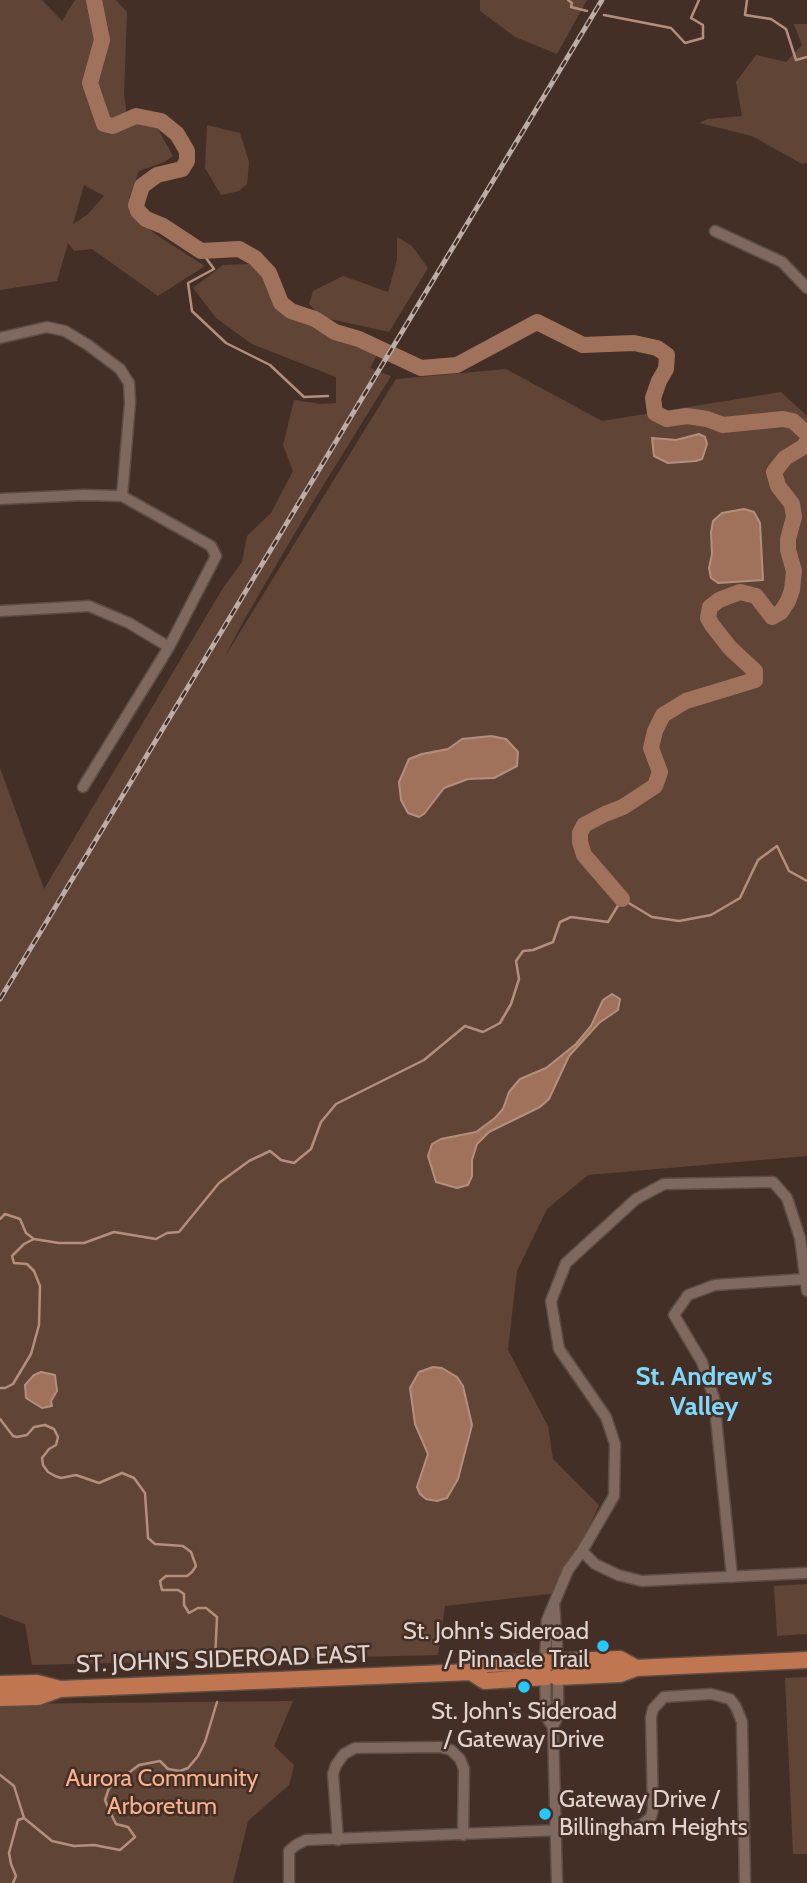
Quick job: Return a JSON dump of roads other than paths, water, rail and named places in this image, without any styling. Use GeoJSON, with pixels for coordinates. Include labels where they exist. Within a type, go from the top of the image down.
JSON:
{"type":"FeatureCollection","features":[{"type":"Feature","properties":{"kind":"main road","name":"ST. JOHN'S SIDEROAD EAST"},"geometry":{"type":"LineString","coordinates":[[0,1684],[37,1683],[60,1689],[471,1672],[485,1681],[620,1659],[636,1668],[807,1660]]}},
{"type":"Feature","properties":{"kind":"main road","name":"ST. JOHN'S SIDEROAD EAST"},"geometry":{"type":"LineString","coordinates":[[0,1698],[38,1697],[60,1689]]}},
{"type":"Feature","properties":{"kind":"street"},"geometry":{"type":"LineString","coordinates":[[715,231],[782,262],[807,288]]}},
{"type":"Feature","properties":{"kind":"street"},"geometry":{"type":"LineString","coordinates":[[0,338],[47,327],[65,331],[120,369],[129,383],[130,403],[122,496]]}},
{"type":"Feature","properties":{"kind":"street"},"geometry":{"type":"LineString","coordinates":[[0,499],[122,496],[211,546],[216,556],[169,647],[83,787]]}},
{"type":"Feature","properties":{"kind":"street"},"geometry":{"type":"LineString","coordinates":[[0,611],[89,606],[129,623],[169,647]]}},
{"type":"Feature","properties":{"kind":"street"},"geometry":{"type":"LineString","coordinates":[[557,1883],[553,1727],[546,1717],[552,1669],[554,1603],[568,1570],[614,1496],[615,1444],[606,1417],[559,1349],[551,1301],[566,1264],[636,1199],[664,1184],[773,1182],[787,1198],[800,1238],[807,1291]]}},
{"type":"Feature","properties":{"kind":"street"},"geometry":{"type":"LineString","coordinates":[[732,1577],[714,1398],[702,1362],[674,1315],[688,1295],[715,1285],[805,1279]]}},
{"type":"Feature","properties":{"kind":"street"},"geometry":{"type":"LineString","coordinates":[[582,1551],[595,1564],[618,1575],[642,1581],[807,1573]]}},
{"type":"Feature","properties":{"kind":"street"},"geometry":{"type":"LineString","coordinates":[[289,1883],[289,1851],[306,1840],[639,1827],[651,1817],[653,1809],[651,1717],[657,1703],[664,1697],[711,1694],[730,1699],[742,1722],[745,1883]]}},
{"type":"Feature","properties":{"kind":"street"},"geometry":{"type":"LineString","coordinates":[[338,1840],[334,1774],[336,1765],[344,1754],[355,1748],[451,1749],[464,1769],[463,1835]]}},
{"type":"Feature","properties":{"kind":"waterway"},"geometry":{"type":"LineString","coordinates":[[94,0],[102,40],[90,83],[104,124],[113,126],[136,116],[161,121],[177,134],[187,151],[187,161],[182,169],[157,175],[142,186],[136,205],[138,211],[146,219],[163,226],[201,251],[239,249],[255,258],[269,273],[281,303],[291,311],[315,319],[335,332],[359,339],[421,368],[457,365],[537,322],[583,345],[634,343],[657,348],[667,355],[666,369],[653,398],[655,413],[667,419],[687,416],[723,425],[783,419],[793,421],[807,434]]}},
{"type":"Feature","properties":{"kind":"waterway"},"geometry":{"type":"LineString","coordinates":[[568,0],[572,3],[571,7],[587,11]]}},
{"type":"Feature","properties":{"kind":"waterway"},"geometry":{"type":"LineString","coordinates":[[604,15],[671,28],[685,43],[703,38],[703,25],[691,18],[699,0]]}},
{"type":"Feature","properties":{"kind":"waterway"},"geometry":{"type":"LineString","coordinates":[[747,0],[745,15],[771,19],[786,29],[796,60],[807,57]]}},
{"type":"Feature","properties":{"kind":"waterway"},"geometry":{"type":"LineString","coordinates":[[201,251],[214,269],[188,283],[192,311],[226,343],[270,365],[304,397],[328,396]]}},
{"type":"Feature","properties":{"kind":"waterway"},"geometry":{"type":"LineString","coordinates":[[622,899],[584,855],[580,833],[584,825],[623,807],[655,786],[660,772],[651,748],[663,715],[686,701],[755,680],[755,671],[730,648],[712,625],[708,618],[710,607],[719,600],[740,592],[756,596],[772,617],[781,612],[788,601],[794,571],[788,539],[794,517],[792,504],[778,486],[774,472],[785,458],[807,442]]}},
{"type":"Feature","properties":{"kind":"waterway"},"geometry":{"type":"LineString","coordinates":[[0,1219],[5,1214],[20,1219],[26,1233],[34,1239],[59,1243],[84,1243],[114,1232],[156,1239],[167,1233],[179,1232],[219,1183],[249,1161],[270,1151],[281,1160],[294,1163],[311,1149],[321,1122],[336,1104],[424,1060],[465,1026],[483,1032],[500,1023],[511,1004],[519,979],[516,961],[523,951],[553,942],[560,922],[571,917],[608,922],[622,899],[652,917],[679,921],[711,915],[740,898],[758,860],[777,846],[789,871],[807,881]]}},
{"type":"Feature","properties":{"kind":"waterway"},"geometry":{"type":"LineString","coordinates":[[0,1388],[13,1384],[31,1354],[39,1325],[40,1286],[34,1271],[27,1264],[14,1263],[12,1256],[24,1244],[34,1239]]}},
{"type":"Feature","properties":{"kind":"waterway"},"geometry":{"type":"LineString","coordinates":[[0,1419],[13,1436],[17,1437],[27,1435],[34,1427],[45,1425],[54,1429],[58,1437],[56,1445],[42,1458],[48,1472],[55,1476],[61,1478],[76,1475],[99,1483],[122,1473],[134,1478],[145,1493],[148,1538],[155,1544],[183,1546],[191,1552],[196,1566],[192,1572],[187,1576],[166,1576],[160,1581],[162,1590],[178,1590],[184,1594],[184,1605],[189,1613],[198,1608],[206,1608],[217,1617],[215,1660]]}},
{"type":"Feature","properties":{"kind":"waterway"},"geometry":{"type":"LineString","coordinates":[[0,1775],[14,1786],[24,1818],[52,1841],[120,1850],[135,1837],[128,1827],[116,1824],[105,1800],[109,1788],[139,1765],[160,1761],[168,1769],[180,1771],[188,1768],[205,1742],[217,1702]]}},
{"type":"Feature","properties":{"kind":"waterway"},"geometry":{"type":"LineString","coordinates":[[13,1883],[16,1876],[9,1853],[18,1820],[24,1818]]}},
{"type":"Feature","properties":{"kind":"railway"},"geometry":{"type":"LineString","coordinates":[[0,999],[602,0]]}},
{"type":"Feature","properties":{"kind":"place","name":"St. John's Sideroad / Pinnacle Trail"},"geometry":{"type":"Point","coordinates":[603,1646]}},
{"type":"Feature","properties":{"kind":"place","name":"St. John's Sideroad / Gateway Drive"},"geometry":{"type":"Point","coordinates":[524,1687]}},
{"type":"Feature","properties":{"kind":"place","name":"Gateway Drive / Billingham Heights"},"geometry":{"type":"Point","coordinates":[545,1814]}},
{"type":"Feature","properties":{"kind":"district","name":"St. Andrew's Valley"},"geometry":{"type":"Point","coordinates":[704,1392]}},
{"type":"Feature","properties":{"kind":"park label","name":"Aurora Community Arboretum"},"geometry":{"type":"Point","coordinates":[162,1793]}}]}
